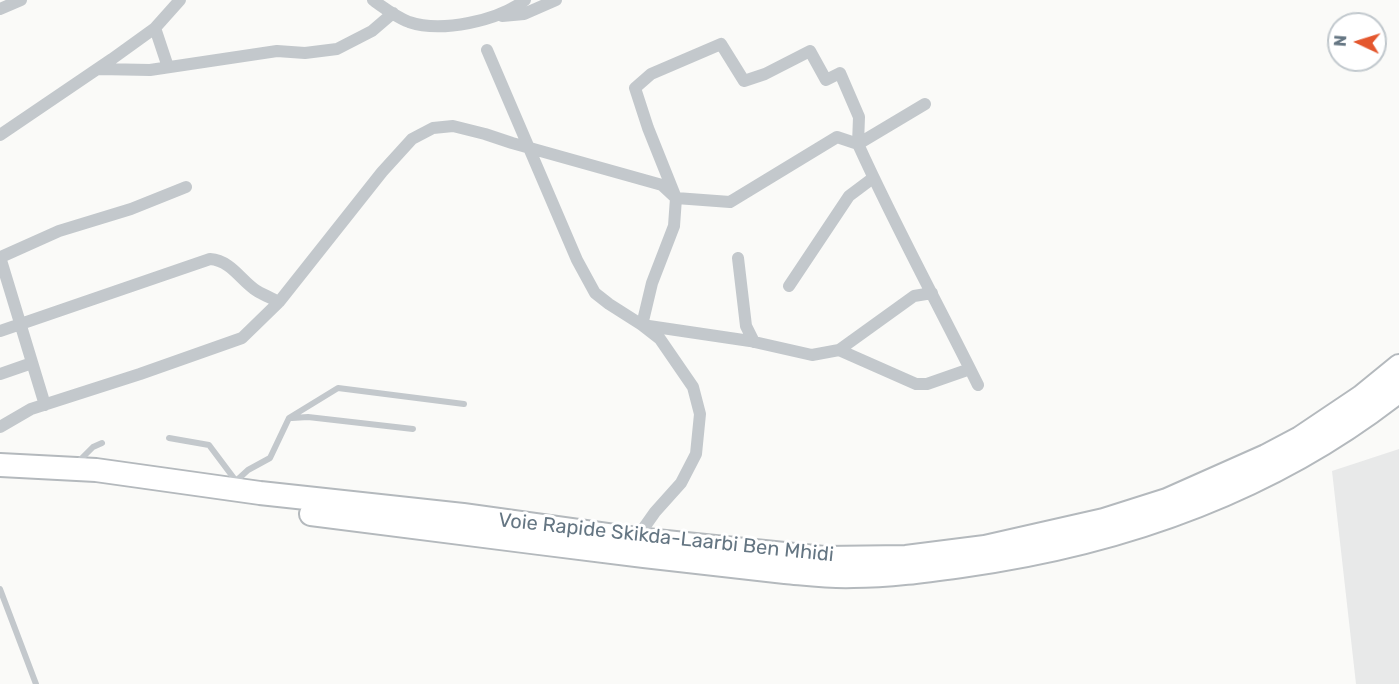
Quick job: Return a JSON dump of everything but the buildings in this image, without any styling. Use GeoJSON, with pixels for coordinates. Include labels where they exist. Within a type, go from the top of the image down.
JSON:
{"type":"FeatureCollection","features":[{"type":"Feature","properties":{"kind":"highway","name":"Voie Rapide Skikda-Laarbi Ben Mhidi"},"geometry":{"type":"LineString","coordinates":[[0,465],[71,468],[237,486],[636,539],[824,558],[906,557],[985,548],[1116,517],[1167,501],[1300,438],[1361,397],[1399,366]]}},
{"type":"Feature","properties":{"kind":"highway","name":"Voie Rapide Skikda-Laarbi Ben Mhidi"},"geometry":{"type":"LineString","coordinates":[[0,477],[88,484],[753,569],[853,576],[912,573],[1017,557],[1113,535],[1177,515],[1240,489],[1294,461],[1397,394]]}},
{"type":"Feature","properties":{"kind":"street"},"geometry":{"type":"LineString","coordinates":[[0,9],[21,0]]}},
{"type":"Feature","properties":{"kind":"street"},"geometry":{"type":"LineString","coordinates":[[0,135],[99,69],[155,28],[180,0]]}},
{"type":"Feature","properties":{"kind":"street"},"geometry":{"type":"LineString","coordinates":[[373,0],[393,13],[425,26],[465,24],[492,16],[525,0]]}},
{"type":"Feature","properties":{"kind":"street"},"geometry":{"type":"LineString","coordinates":[[492,16],[524,14],[556,0]]}},
{"type":"Feature","properties":{"kind":"street"},"geometry":{"type":"LineString","coordinates":[[99,69],[150,69],[277,51],[305,53],[337,49],[372,31],[393,13]]}},
{"type":"Feature","properties":{"kind":"street"},"geometry":{"type":"LineString","coordinates":[[155,28],[168,67]]}},
{"type":"Feature","properties":{"kind":"street"},"geometry":{"type":"LineString","coordinates":[[642,325],[652,283],[674,226],[676,198],[634,88],[651,74],[722,44],[744,81],[765,74],[810,51],[826,80],[840,73],[859,117],[858,144],[884,204],[978,385]]}},
{"type":"Feature","properties":{"kind":"street"},"geometry":{"type":"LineString","coordinates":[[487,50],[577,260],[595,293],[660,339],[693,387],[700,414],[696,454],[681,483],[655,512],[636,539]]}},
{"type":"Feature","properties":{"kind":"street"},"geometry":{"type":"LineString","coordinates":[[0,427],[31,409],[242,338],[279,302],[382,172],[412,139],[433,128],[453,126],[485,134],[662,185],[676,198],[730,202],[837,137],[858,144],[925,104]]}},
{"type":"Feature","properties":{"kind":"street"},"geometry":{"type":"LineString","coordinates":[[789,286],[849,196],[873,178]]}},
{"type":"Feature","properties":{"kind":"street"},"geometry":{"type":"LineString","coordinates":[[45,405],[1,257],[59,231],[131,209],[186,187]]}},
{"type":"Feature","properties":{"kind":"street"},"geometry":{"type":"LineString","coordinates":[[738,258],[746,326],[754,342]]}},
{"type":"Feature","properties":{"kind":"street"},"geometry":{"type":"LineString","coordinates":[[0,331],[210,259],[220,260],[255,290],[279,302]]}},
{"type":"Feature","properties":{"kind":"street"},"geometry":{"type":"LineString","coordinates":[[642,325],[754,342],[812,355],[839,350],[914,296],[932,293]]}},
{"type":"Feature","properties":{"kind":"street"},"geometry":{"type":"LineString","coordinates":[[839,350],[916,384],[927,384],[970,369]]}},
{"type":"Feature","properties":{"kind":"street"},"geometry":{"type":"LineString","coordinates":[[0,374],[32,363]]}},
{"type":"Feature","properties":{"kind":"lane"},"geometry":{"type":"LineString","coordinates":[[170,438],[209,445],[237,486],[248,470],[270,458],[289,418],[338,388],[464,404]]}},
{"type":"Feature","properties":{"kind":"lane"},"geometry":{"type":"LineString","coordinates":[[289,418],[308,417],[413,429]]}},
{"type":"Feature","properties":{"kind":"lane"},"geometry":{"type":"LineString","coordinates":[[71,468],[93,447],[102,443]]}},
{"type":"Feature","properties":{"kind":"lane"},"geometry":{"type":"LineString","coordinates":[[0,589],[36,684]]}},
{"type":"Feature","properties":{"kind":"shaded area"},"geometry":{"type":"Polygon","coordinates":[[[1399,449],[1399,684],[1356,684],[1332,471],[1399,449]]]}}]}
